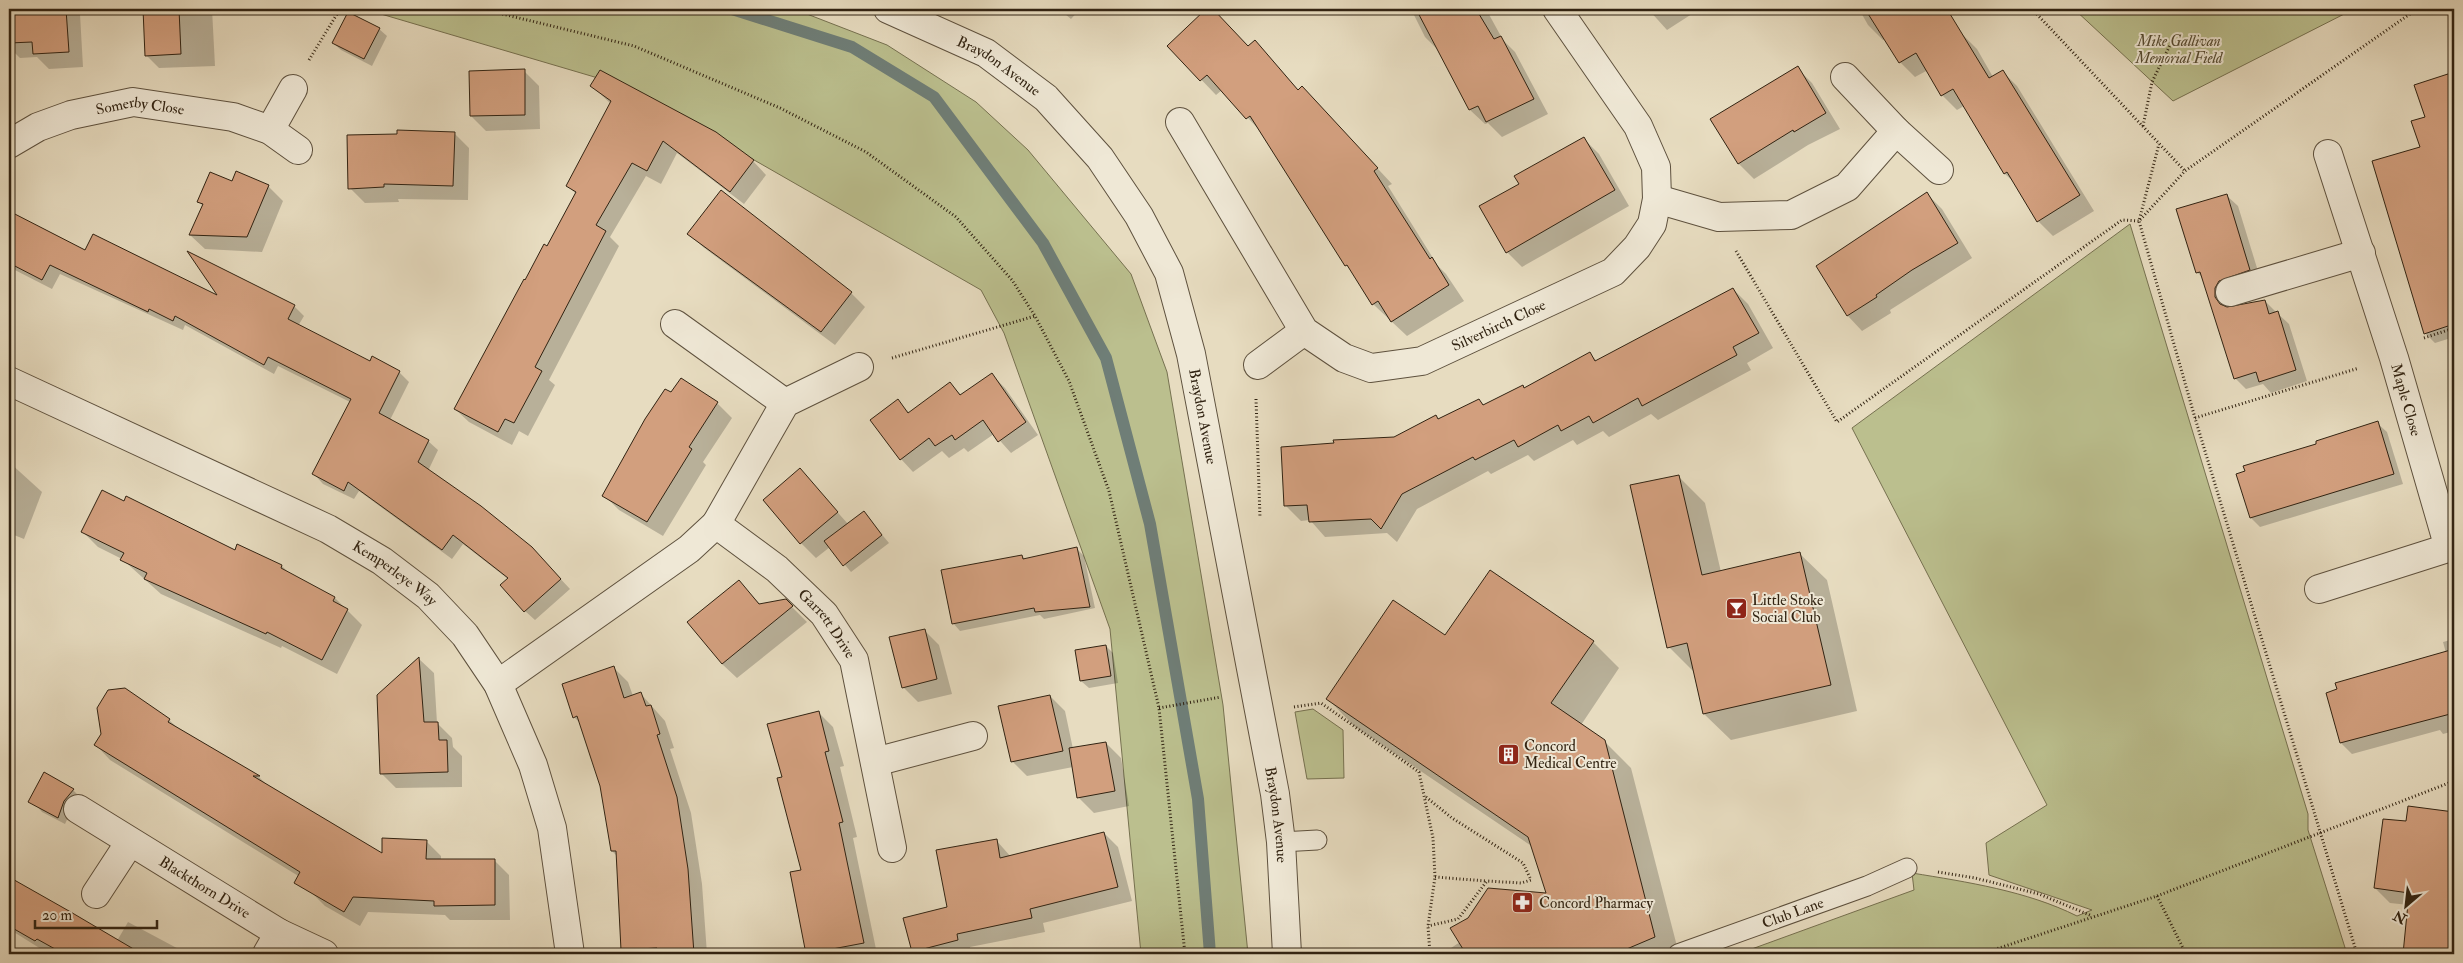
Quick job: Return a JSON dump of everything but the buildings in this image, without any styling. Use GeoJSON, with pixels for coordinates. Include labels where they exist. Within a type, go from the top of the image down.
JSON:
{"type":"FeatureCollection","features":[{"type":"Feature","properties":{"kind":"street","name":"Braydon Avenue"},"geometry":{"type":"LineString","coordinates":[[888,9],[921,15],[986,53],[1046,98],[1100,158],[1140,216],[1169,273],[1191,354],[1260,712],[1281,842],[1287,954]]}},
{"type":"Feature","properties":{"kind":"street","name":"Silverbirch Close"},"geometry":{"type":"LineString","coordinates":[[1180,122],[1304,331],[1344,358],[1371,368],[1422,361],[1613,272],[1637,247],[1652,224],[1657,199],[1656,167],[1638,126],[1556,9]]}},
{"type":"Feature","properties":{"kind":"street"},"geometry":{"type":"LineString","coordinates":[[1845,77],[1896,131],[1939,170]]}},
{"type":"Feature","properties":{"kind":"street"},"geometry":{"type":"LineString","coordinates":[[270,130],[293,89]]}},
{"type":"Feature","properties":{"kind":"street","name":"Somerby Close"},"geometry":{"type":"LineString","coordinates":[[10,140],[71,115],[133,102],[175,106],[233,117],[270,130],[298,150]]}},
{"type":"Feature","properties":{"kind":"street"},"geometry":{"type":"LineString","coordinates":[[1657,199],[1719,217],[1791,215],[1846,187],[1896,131]]}},
{"type":"Feature","properties":{"kind":"street","name":"Maple Close"},"geometry":{"type":"LineString","coordinates":[[2319,589],[2452,547],[2361,253],[2328,154]]}},
{"type":"Feature","properties":{"kind":"street"},"geometry":{"type":"LineString","coordinates":[[2230,292],[2361,253]]}},
{"type":"Feature","properties":{"kind":"street"},"geometry":{"type":"LineString","coordinates":[[675,324],[784,404]]}},
{"type":"Feature","properties":{"kind":"street"},"geometry":{"type":"LineString","coordinates":[[1258,365],[1304,331]]}},
{"type":"Feature","properties":{"kind":"street"},"geometry":{"type":"LineString","coordinates":[[498,684],[689,549],[716,524],[784,404],[859,367]]}},
{"type":"Feature","properties":{"kind":"street","name":"Kemperleye Way"},"geometry":{"type":"LineString","coordinates":[[9,381],[328,529],[382,561],[428,596],[465,634],[498,684],[533,765],[552,828],[570,954]]}},
{"type":"Feature","properties":{"kind":"street","name":"Garrett Drive"},"geometry":{"type":"LineString","coordinates":[[716,524],[777,569],[824,614],[854,660],[892,848]]}},
{"type":"Feature","properties":{"kind":"street"},"geometry":{"type":"LineString","coordinates":[[875,762],[973,736]]}},
{"type":"Feature","properties":{"kind":"street","name":"Blackthorn Drive"},"geometry":{"type":"LineString","coordinates":[[78,809],[130,842],[273,944],[324,954]]}},
{"type":"Feature","properties":{"kind":"street"},"geometry":{"type":"LineString","coordinates":[[96,894],[130,842]]}},
{"type":"Feature","properties":{"kind":"lane"},"geometry":{"type":"LineString","coordinates":[[1281,842],[1317,840]]}},
{"type":"Feature","properties":{"kind":"lane","name":"Club Lane"},"geometry":{"type":"LineString","coordinates":[[1678,954],[1868,886],[1907,868]]}},
{"type":"Feature","properties":{"kind":"path"},"geometry":{"type":"LineString","coordinates":[[293,89],[340,9]]}},
{"type":"Feature","properties":{"kind":"path"},"geometry":{"type":"LineString","coordinates":[[482,9],[634,46],[780,108],[866,152],[956,217],[1012,280],[1036,316],[1069,381],[1109,490],[1159,708],[1185,954]]}},
{"type":"Feature","properties":{"kind":"path"},"geometry":{"type":"LineString","coordinates":[[2032,9],[2185,171]]}},
{"type":"Feature","properties":{"kind":"path"},"geometry":{"type":"LineString","coordinates":[[2139,221],[2185,171],[2417,9]]}},
{"type":"Feature","properties":{"kind":"path"},"geometry":{"type":"LineString","coordinates":[[2143,126],[2152,82],[2173,40]]}},
{"type":"Feature","properties":{"kind":"path"},"geometry":{"type":"LineString","coordinates":[[2159,144],[2139,221],[2195,418],[2357,954]]}},
{"type":"Feature","properties":{"kind":"path"},"geometry":{"type":"LineString","coordinates":[[1719,217],[1726,234],[1836,422],[2122,220],[2139,221]]}},
{"type":"Feature","properties":{"kind":"path"},"geometry":{"type":"LineString","coordinates":[[859,367],[1036,316]]}},
{"type":"Feature","properties":{"kind":"path"},"geometry":{"type":"LineString","coordinates":[[2195,418],[2394,358]]}},
{"type":"Feature","properties":{"kind":"path"},"geometry":{"type":"LineString","coordinates":[[1256,394],[1260,528]]}},
{"type":"Feature","properties":{"kind":"path"},"geometry":{"type":"LineString","coordinates":[[1159,708],[1198,702]]}},
{"type":"Feature","properties":{"kind":"path"},"geometry":{"type":"LineString","coordinates":[[1260,712],[1321,703],[1419,772],[1433,838],[1435,877],[1428,926],[1430,954]]}},
{"type":"Feature","properties":{"kind":"path"},"geometry":{"type":"LineString","coordinates":[[1981,954],[2157,896],[2319,832],[2454,782]]}},
{"type":"Feature","properties":{"kind":"path"},"geometry":{"type":"LineString","coordinates":[[1425,796],[1452,818],[1523,863],[1531,880],[1521,884],[1435,877]]}},
{"type":"Feature","properties":{"kind":"path"},"geometry":{"type":"LineString","coordinates":[[1907,868],[1975,878],[2039,894],[2092,917]]}},
{"type":"Feature","properties":{"kind":"path"},"geometry":{"type":"LineString","coordinates":[[1428,926],[1458,918],[1487,881]]}},
{"type":"Feature","properties":{"kind":"path"},"geometry":{"type":"LineString","coordinates":[[2157,896],[2186,954]]}},
{"type":"Feature","properties":{"kind":"green space"},"geometry":{"type":"Polygon","coordinates":[[[371,9],[794,9],[887,45],[976,102],[1028,150],[1131,274],[1167,372],[1223,705],[1248,954],[1141,954],[1110,629],[1004,333],[981,290],[625,86],[381,14],[371,9]]]}},
{"type":"Feature","properties":{"kind":"green space","name":"Mike Gallivan Memorial Field"},"geometry":{"type":"Polygon","coordinates":[[[2074,9],[2354,9],[2173,101],[2074,9]]]}},
{"type":"Feature","properties":{"kind":"green space"},"geometry":{"type":"Polygon","coordinates":[[[2130,224],[2308,814],[2308,830],[2347,954],[1738,954],[1914,890],[1912,873],[1975,884],[2017,894],[2058,907],[2077,916],[2092,910],[1989,875],[1986,843],[2047,805],[1852,428],[2130,224]]]}},
{"type":"Feature","properties":{"kind":"green space"},"geometry":{"type":"Polygon","coordinates":[[[1313,709],[1343,730],[1344,778],[1307,779],[1295,712],[1313,709]]]}},
{"type":"Feature","properties":{"kind":"waterway"},"geometry":{"type":"LineString","coordinates":[[732,9],[852,47],[934,97],[1043,243],[1106,358],[1150,524],[1198,799],[1210,954]]}},
{"type":"Feature","properties":{"kind":"place","name":"Little Stoke Social Club"},"geometry":{"type":"Point","coordinates":[1736,609]}},
{"type":"Feature","properties":{"kind":"place","name":"Concord Medical Centre"},"geometry":{"type":"Point","coordinates":[1508,755]}},
{"type":"Feature","properties":{"kind":"place","name":"Concord Pharmacy"},"geometry":{"type":"Point","coordinates":[1523,903]}}]}
